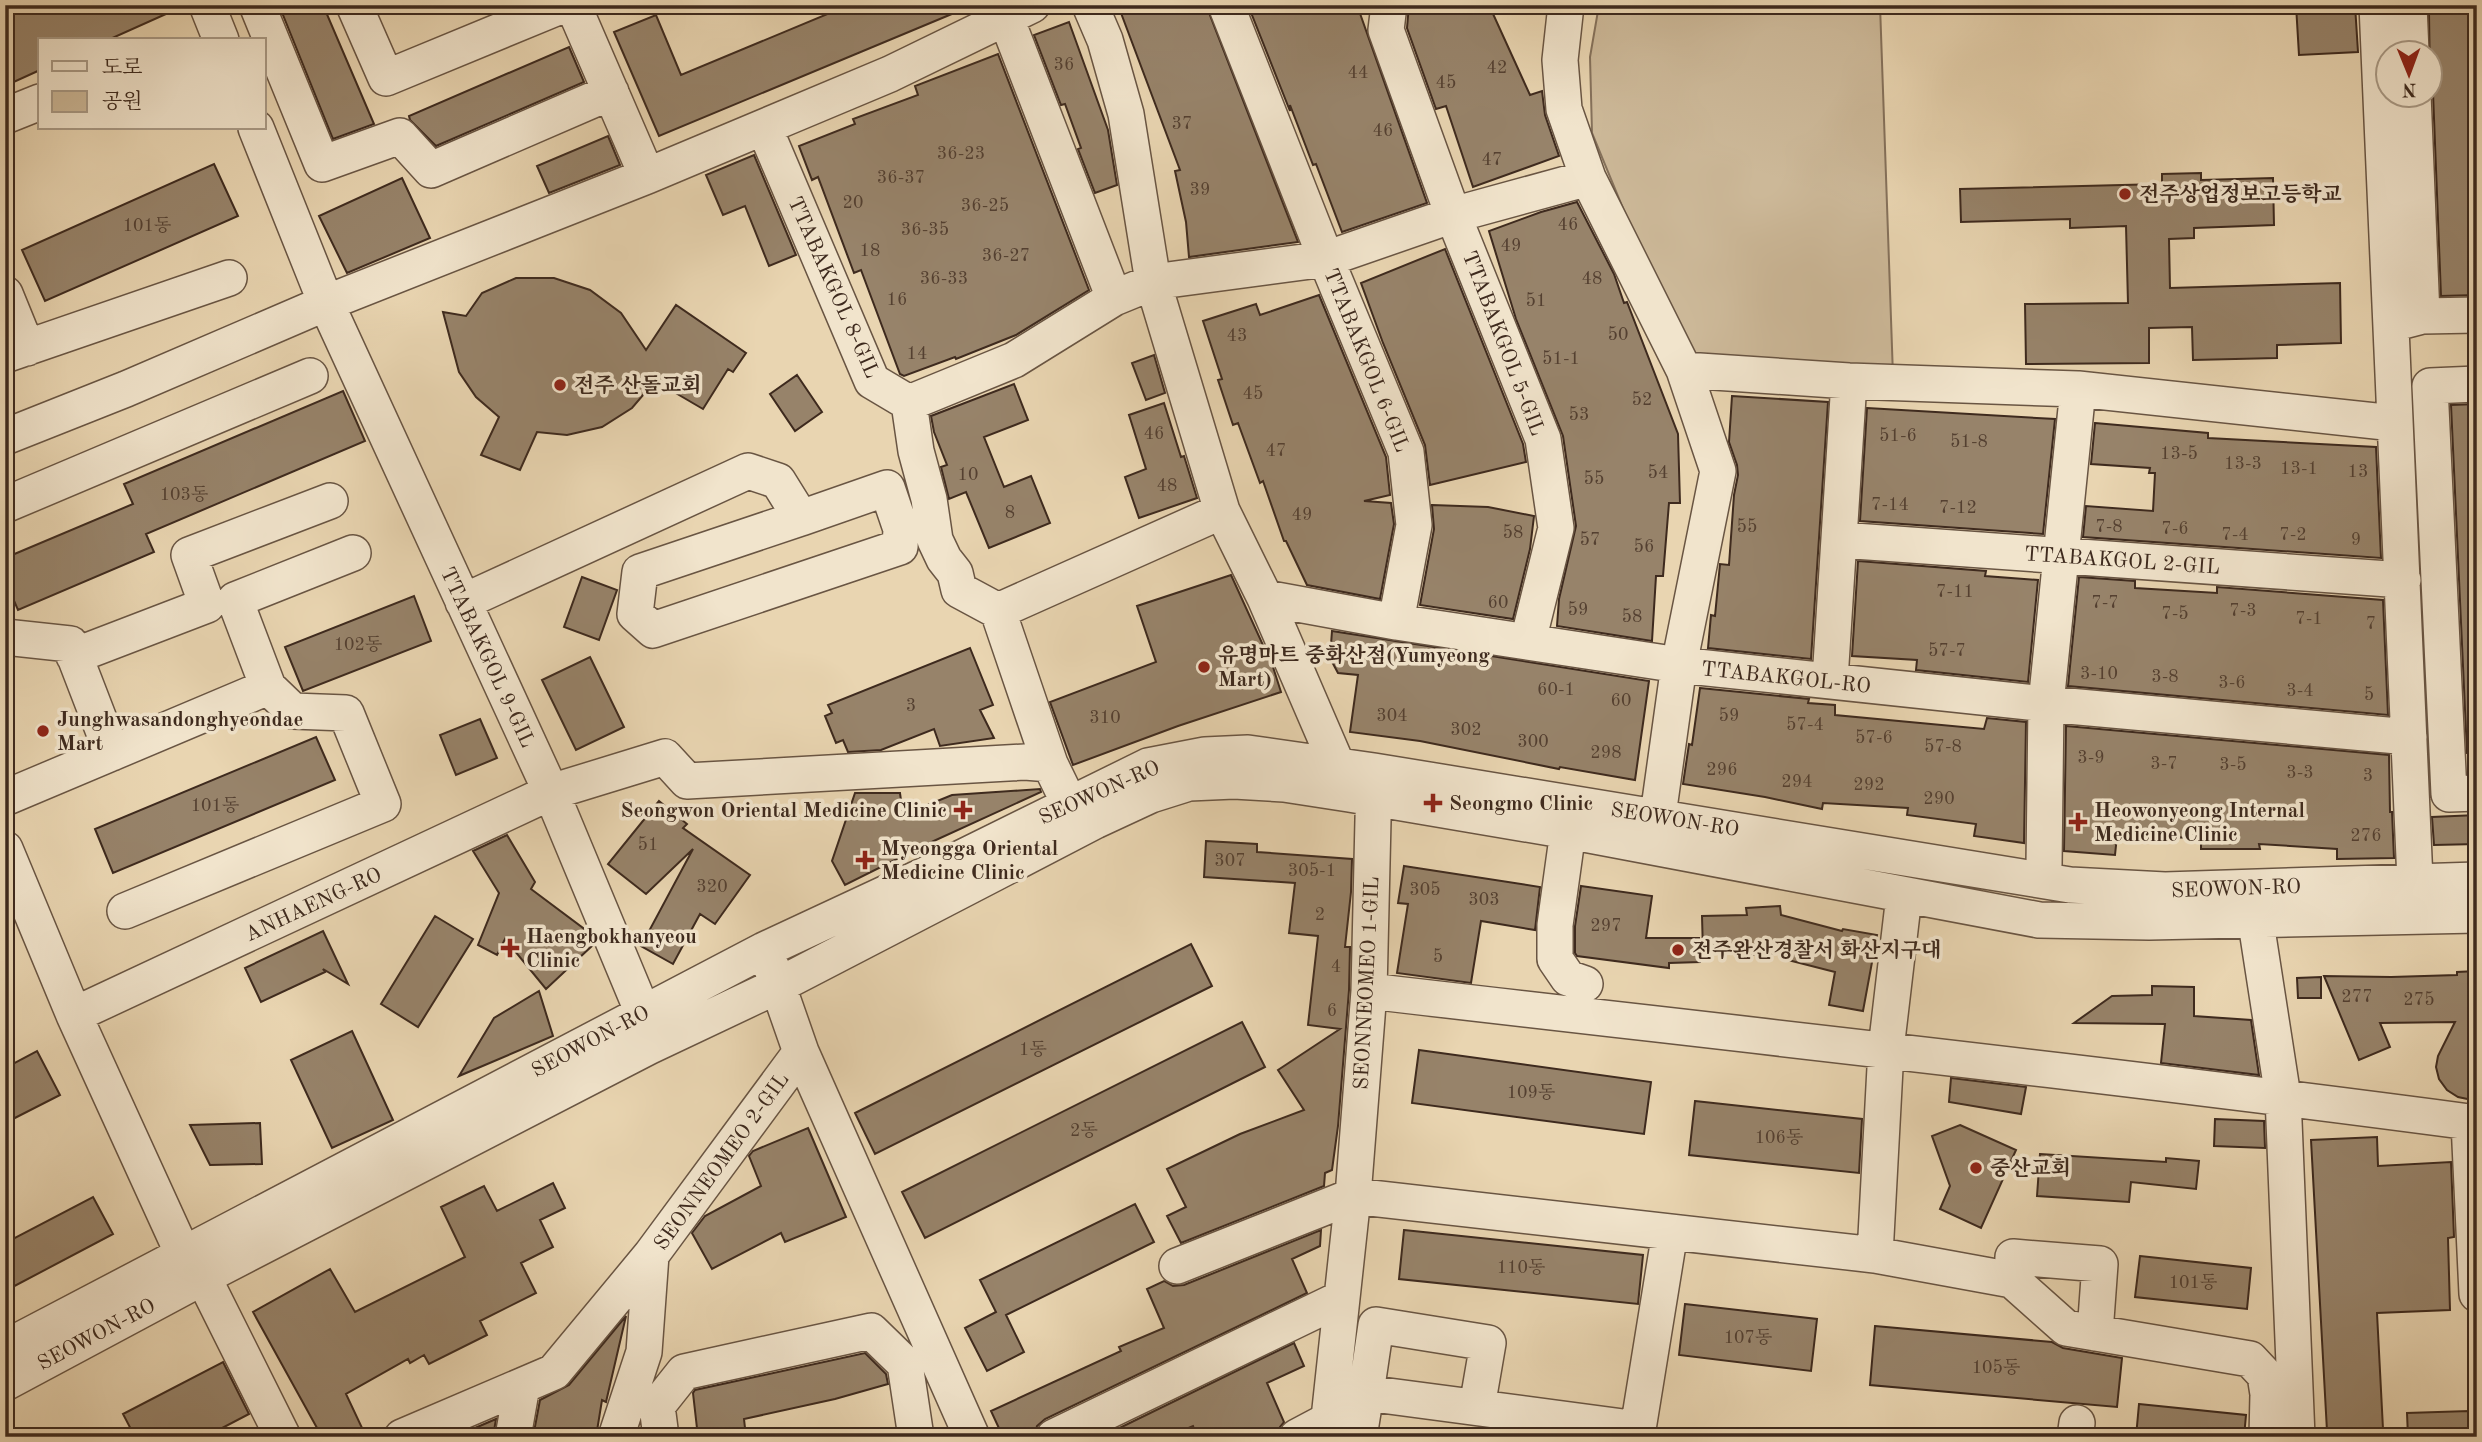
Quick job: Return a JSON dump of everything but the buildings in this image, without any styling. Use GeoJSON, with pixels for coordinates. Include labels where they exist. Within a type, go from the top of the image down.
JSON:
{"type":"FeatureCollection","features":[{"type":"Feature","properties":{"kind":"street"},"geometry":{"type":"LineString","coordinates":[[207,5],[220,38]]}},
{"type":"Feature","properties":{"kind":"street"},"geometry":{"type":"LineString","coordinates":[[257,5],[322,163],[400,136],[431,170],[611,92]]}},
{"type":"Feature","properties":{"kind":"street"},"geometry":{"type":"LineString","coordinates":[[354,5],[386,78],[562,5]]}},
{"type":"Feature","properties":{"kind":"street"},"geometry":{"type":"LineString","coordinates":[[573,5],[646,176]]}},
{"type":"Feature","properties":{"kind":"street"},"geometry":{"type":"LineString","coordinates":[[1090,5],[1105,40],[1126,114],[1153,282],[1222,511],[1358,782]]}},
{"type":"Feature","properties":{"kind":"street","name":"TTABAKGOL 6-GIL"},"geometry":{"type":"LineString","coordinates":[[1226,5],[1326,259],[1406,452],[1414,525],[1396,622]]}},
{"type":"Feature","properties":{"kind":"street","name":"TTABAKGOL 5-GIL"},"geometry":{"type":"LineString","coordinates":[[1388,5],[1386,30],[1454,215],[1543,439],[1556,528],[1528,641]]}},
{"type":"Feature","properties":{"kind":"street"},"geometry":{"type":"LineString","coordinates":[[1566,5],[1560,60],[1564,109],[1588,178],[1684,370],[1718,471],[1679,665],[1656,832]]}},
{"type":"Feature","properties":{"kind":"street"},"geometry":{"type":"LineString","coordinates":[[2377,5],[2405,320]]}},
{"type":"Feature","properties":{"kind":"street"},"geometry":{"type":"LineString","coordinates":[[2409,5],[2410,38]]}},
{"type":"Feature","properties":{"kind":"street"},"geometry":{"type":"LineString","coordinates":[[5,438],[326,303],[764,127],[890,74],[1019,12],[1114,298]]}},
{"type":"Feature","properties":{"kind":"street"},"geometry":{"type":"LineString","coordinates":[[5,116],[38,103]]}},
{"type":"Feature","properties":{"kind":"street"},"geometry":{"type":"LineString","coordinates":[[2413,108],[2405,320],[2393,423],[2403,580],[2417,916]]}},
{"type":"Feature","properties":{"kind":"street","name":"TTABAKGOL 8-GIL"},"geometry":{"type":"LineString","coordinates":[[764,127],[872,381],[909,403]]}},
{"type":"Feature","properties":{"kind":"street","name":"TTABAKGOL 9-GIL"},"geometry":{"type":"LineString","coordinates":[[257,130],[326,303],[551,792],[643,1013]]}},
{"type":"Feature","properties":{"kind":"street","name":"TTABAKGOL 6-GIL"},"geometry":{"type":"LineString","coordinates":[[909,403],[1014,360],[1114,298],[1153,282],[1326,259],[1454,215],[1588,178]]}},
{"type":"Feature","properties":{"kind":"street"},"geometry":{"type":"LineString","coordinates":[[5,294],[16,352],[229,278]]}},
{"type":"Feature","properties":{"kind":"street"},"geometry":{"type":"LineString","coordinates":[[2405,320],[2477,315]]}},
{"type":"Feature","properties":{"kind":"street"},"geometry":{"type":"LineString","coordinates":[[1684,370],[1849,381],[2078,389],[2393,423]]}},
{"type":"Feature","properties":{"kind":"street"},"geometry":{"type":"LineString","coordinates":[[5,505],[310,376]]}},
{"type":"Feature","properties":{"kind":"street"},"geometry":{"type":"LineString","coordinates":[[1830,680],[1849,381]]}},
{"type":"Feature","properties":{"kind":"street"},"geometry":{"type":"LineString","coordinates":[[2477,384],[2430,386],[2449,794],[2477,793]]}},
{"type":"Feature","properties":{"kind":"street"},"geometry":{"type":"LineString","coordinates":[[2044,864],[2046,704],[2078,389]]}},
{"type":"Feature","properties":{"kind":"street"},"geometry":{"type":"LineString","coordinates":[[909,403],[935,540],[944,559],[956,573],[959,590],[998,611],[1050,764],[1069,803]]}},
{"type":"Feature","properties":{"kind":"street"},"geometry":{"type":"LineString","coordinates":[[463,602],[748,471],[778,481],[801,517]]}},
{"type":"Feature","properties":{"kind":"street"},"geometry":{"type":"LineString","coordinates":[[887,488],[901,529],[900,547],[653,630],[635,614],[640,572],[801,517],[887,488]]}},
{"type":"Feature","properties":{"kind":"street"},"geometry":{"type":"LineString","coordinates":[[74,656],[207,606],[188,555],[330,501]]}},
{"type":"Feature","properties":{"kind":"street"},"geometry":{"type":"LineString","coordinates":[[998,611],[1222,511]]}},
{"type":"Feature","properties":{"kind":"street","name":"TTABAKGOL 2-GIL"},"geometry":{"type":"LineString","coordinates":[[1840,540],[2403,580]]}},
{"type":"Feature","properties":{"kind":"street"},"geometry":{"type":"LineString","coordinates":[[125,911],[383,804],[346,713],[293,711],[268,687],[235,600],[353,553]]}},
{"type":"Feature","properties":{"kind":"street"},"geometry":{"type":"LineString","coordinates":[[1265,597],[1396,622],[1528,641]]}},
{"type":"Feature","properties":{"kind":"street"},"geometry":{"type":"LineString","coordinates":[[5,637],[70,644],[112,753]]}},
{"type":"Feature","properties":{"kind":"street","name":"TTABAKGOL-RO"},"geometry":{"type":"LineString","coordinates":[[1528,641],[1679,665],[2046,704]]}},
{"type":"Feature","properties":{"kind":"street"},"geometry":{"type":"LineString","coordinates":[[5,798],[268,687]]}},
{"type":"Feature","properties":{"kind":"street"},"geometry":{"type":"LineString","coordinates":[[2046,704],[2409,737]]}},
{"type":"Feature","properties":{"kind":"street","name":"SEOWON-RO"},"geometry":{"type":"LineString","coordinates":[[5,1383],[193,1265],[643,1013],[764,950],[953,862],[1148,766],[1205,755],[1248,753],[1358,782],[1568,831],[1656,832],[1904,896],[2039,920],[2149,922],[2415,881],[2477,880]]}},
{"type":"Feature","properties":{"kind":"street"},"geometry":{"type":"LineString","coordinates":[[551,792],[665,757],[687,781],[1025,761],[1050,764]]}},
{"type":"Feature","properties":{"kind":"street","name":"SEOWON-RO"},"geometry":{"type":"LineString","coordinates":[[5,1349],[193,1265],[779,985],[1096,821],[1189,783],[1234,780],[1284,784],[1358,782],[1656,832],[2070,885],[2165,891],[2254,904],[2417,916],[2477,915]]}},
{"type":"Feature","properties":{"kind":"street","name":"SEONNEOMEO 1-GIL"},"geometry":{"type":"LineString","coordinates":[[1297,1437],[1328,1428],[1353,1196],[1369,991],[1358,782]]}},
{"type":"Feature","properties":{"kind":"street","name":"ANHAENG-RO"},"geometry":{"type":"LineString","coordinates":[[74,1015],[551,792]]}},
{"type":"Feature","properties":{"kind":"street"},"geometry":{"type":"LineString","coordinates":[[1568,831],[1555,925],[1555,959],[1568,978],[1586,984]]}},
{"type":"Feature","properties":{"kind":"street"},"geometry":{"type":"LineString","coordinates":[[5,849],[74,1015],[193,1265],[284,1437]]}},
{"type":"Feature","properties":{"kind":"street"},"geometry":{"type":"LineString","coordinates":[[1875,1255],[1886,1049],[1904,896]]}},
{"type":"Feature","properties":{"kind":"street"},"geometry":{"type":"LineString","coordinates":[[2254,904],[2283,1097],[2297,1437]]}},
{"type":"Feature","properties":{"kind":"street","name":"SEONNEOMEO 2-GIL"},"geometry":{"type":"LineString","coordinates":[[764,950],[779,985],[801,1052],[972,1437]]}},
{"type":"Feature","properties":{"kind":"street"},"geometry":{"type":"LineString","coordinates":[[1369,991],[1886,1049],[2473,1123],[2477,1294]]}},
{"type":"Feature","properties":{"kind":"street","name":"SEONNEOMEO 2-GIL"},"geometry":{"type":"LineString","coordinates":[[616,1437],[644,1352],[651,1255],[801,1052]]}},
{"type":"Feature","properties":{"kind":"street"},"geometry":{"type":"LineString","coordinates":[[1177,1266],[1353,1196],[1875,1255],[2011,1280],[2066,1328],[2250,1359],[2265,1375],[2268,1394],[2267,1437]]}},
{"type":"Feature","properties":{"kind":"street"},"geometry":{"type":"LineString","coordinates":[[1366,1393],[1638,1429],[1670,1232]]}},
{"type":"Feature","properties":{"kind":"street"},"geometry":{"type":"LineString","coordinates":[[402,1437],[554,1372],[651,1255]]}},
{"type":"Feature","properties":{"kind":"street"},"geometry":{"type":"LineString","coordinates":[[2011,1280],[2013,1257],[2100,1264],[2095,1333]]}},
{"type":"Feature","properties":{"kind":"street"},"geometry":{"type":"LineString","coordinates":[[1055,1437],[1342,1298]]}},
{"type":"Feature","properties":{"kind":"street"},"geometry":{"type":"LineString","coordinates":[[1359,1437],[1376,1325],[1488,1343],[1477,1408]]}},
{"type":"Feature","properties":{"kind":"street"},"geometry":{"type":"LineString","coordinates":[[661,1437],[657,1406],[684,1372],[871,1331],[905,1364],[916,1437]]}},
{"type":"Feature","properties":{"kind":"street"},"geometry":{"type":"LineString","coordinates":[[635,1380],[642,1437]]}},
{"type":"Feature","properties":{"kind":"street"},"geometry":{"type":"LineString","coordinates":[[513,1437],[522,1386]]}},
{"type":"Feature","properties":{"kind":"green space"},"geometry":{"type":"Polygon","coordinates":[[[1599,5],[1880,5],[1893,376],[1685,359],[1592,133],[1590,57],[1599,5]]]}},
{"type":"Feature","properties":{"kind":"place","name":"전주상업정보고등학교"},"geometry":{"type":"Point","coordinates":[2125,194]}},
{"type":"Feature","properties":{"kind":"place","name":"전주 산돌교회"},"geometry":{"type":"Point","coordinates":[560,385]}},
{"type":"Feature","properties":{"kind":"place","name":"유명마트 중화산점(Yumyeong Mart)"},"geometry":{"type":"Point","coordinates":[1204,667]}},
{"type":"Feature","properties":{"kind":"place","name":"Junghwasandonghyeondae Mart"},"geometry":{"type":"Point","coordinates":[43,731]}},
{"type":"Feature","properties":{"kind":"place","name":"Seongmo Clinic"},"geometry":{"type":"Point","coordinates":[1433,803]}},
{"type":"Feature","properties":{"kind":"place","name":"Seongwon Oriental Medicine Clinic"},"geometry":{"type":"Point","coordinates":[963,810]}},
{"type":"Feature","properties":{"kind":"place","name":"Heowonyeong Internal Medicine Clinic"},"geometry":{"type":"Point","coordinates":[2078,822]}},
{"type":"Feature","properties":{"kind":"place","name":"Myeongga Oriental Medicine Clinic"},"geometry":{"type":"Point","coordinates":[865,860]}},
{"type":"Feature","properties":{"kind":"place","name":"Haengbokhanyeou Clinic"},"geometry":{"type":"Point","coordinates":[510,948]}},
{"type":"Feature","properties":{"kind":"place","name":"전주완산경찰서 화산지구대"},"geometry":{"type":"Point","coordinates":[1678,950]}},
{"type":"Feature","properties":{"kind":"place","name":"중산교회"},"geometry":{"type":"Point","coordinates":[1976,1168]}}]}
